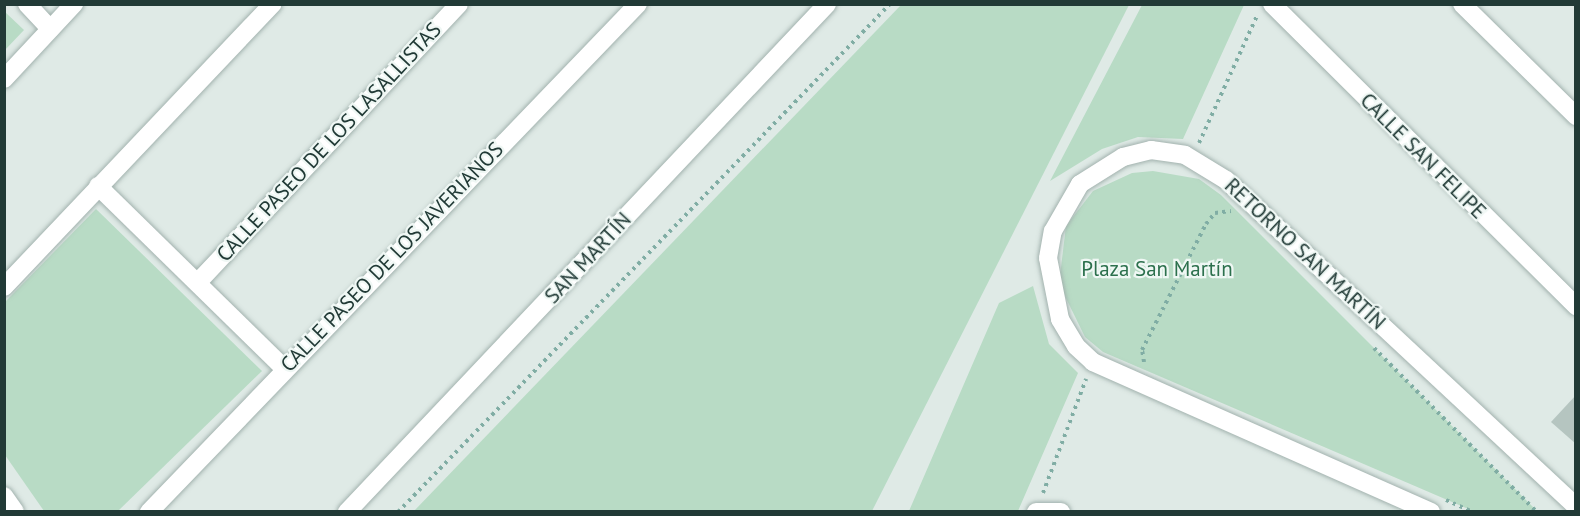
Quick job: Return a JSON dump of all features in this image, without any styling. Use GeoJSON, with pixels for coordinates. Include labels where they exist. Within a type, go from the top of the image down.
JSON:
{"type":"FeatureCollection","features":[{"type":"Feature","properties":{"kind":"street"},"geometry":{"type":"LineString","coordinates":[[27,4],[50,29]]}},
{"type":"Feature","properties":{"kind":"street"},"geometry":{"type":"LineString","coordinates":[[4,79],[74,4]]}},
{"type":"Feature","properties":{"kind":"street"},"geometry":{"type":"LineString","coordinates":[[4,287],[273,4]]}},
{"type":"Feature","properties":{"kind":"street","name":"CALLE PASEO DE LOS LASALLISTAS"},"geometry":{"type":"LineString","coordinates":[[200,280],[459,4]]}},
{"type":"Feature","properties":{"kind":"street","name":"CALLE PASEO DE LOS JAVERIANOS"},"geometry":{"type":"LineString","coordinates":[[149,512],[284,368],[638,4]]}},
{"type":"Feature","properties":{"kind":"street","name":"SAN MARTÍN"},"geometry":{"type":"LineString","coordinates":[[347,512],[827,4]]}},
{"type":"Feature","properties":{"kind":"street","name":"CALLE SAN FELIPE"},"geometry":{"type":"LineString","coordinates":[[1272,4],[1575,306]]}},
{"type":"Feature","properties":{"kind":"street"},"geometry":{"type":"LineString","coordinates":[[1462,4],[1575,116]]}},
{"type":"Feature","properties":{"kind":"street","name":"RETORNO SAN MARTÍN"},"geometry":{"type":"LineString","coordinates":[[1436,505],[1093,362],[1060,319],[1050,284],[1052,240],[1064,206],[1080,184],[1124,157],[1151,150],[1192,160],[1226,180],[1575,506]]}},
{"type":"Feature","properties":{"kind":"street"},"geometry":{"type":"LineString","coordinates":[[98,186],[200,280],[284,368]]}},
{"type":"Feature","properties":{"kind":"street"},"geometry":{"type":"LineString","coordinates":[[4,496],[15,512]]}},
{"type":"Feature","properties":{"kind":"street"},"geometry":{"type":"LineString","coordinates":[[1038,506],[1061,512]]}},
{"type":"Feature","properties":{"kind":"path"},"geometry":{"type":"LineString","coordinates":[[398,512],[890,4]]}},
{"type":"Feature","properties":{"kind":"path"},"geometry":{"type":"LineString","coordinates":[[1192,160],[1263,4]]}},
{"type":"Feature","properties":{"kind":"path"},"geometry":{"type":"LineString","coordinates":[[1149,372],[1142,350],[1206,224],[1220,211],[1239,214]]}},
{"type":"Feature","properties":{"kind":"path"},"geometry":{"type":"LineString","coordinates":[[1371,346],[1537,512]]}},
{"type":"Feature","properties":{"kind":"path"},"geometry":{"type":"LineString","coordinates":[[1038,506],[1093,362]]}},
{"type":"Feature","properties":{"kind":"path"},"geometry":{"type":"LineString","coordinates":[[1436,505],[1473,512]]}},
{"type":"Feature","properties":{"kind":"green space"},"geometry":{"type":"Polygon","coordinates":[[[901,5],[1129,5],[872,511],[414,511],[901,5]]]}},
{"type":"Feature","properties":{"kind":"green space"},"geometry":{"type":"Polygon","coordinates":[[[1142,5],[1244,5],[1183,139],[1138,137],[1102,149],[1050,181],[1142,5]]]}},
{"type":"Feature","properties":{"kind":"green space"},"geometry":{"type":"Polygon","coordinates":[[[4,11],[24,30],[5,50],[4,50],[4,11]]]}},
{"type":"Feature","properties":{"kind":"green space","name":"Plaza San Martín"},"geometry":{"type":"Polygon","coordinates":[[[1153,171],[1199,179],[1221,195],[1537,511],[1473,511],[1103,352],[1085,337],[1059,284],[1066,226],[1093,191],[1132,173],[1153,171]]]}},
{"type":"Feature","properties":{"kind":"green space"},"geometry":{"type":"Polygon","coordinates":[[[96,209],[262,371],[118,511],[44,511],[5,455],[5,302],[96,209]]]}},
{"type":"Feature","properties":{"kind":"green space"},"geometry":{"type":"Polygon","coordinates":[[[1033,286],[1049,344],[1078,373],[1018,511],[909,511],[999,303],[1033,286]]]}},
{"type":"Feature","properties":{"kind":"building"},"geometry":{"type":"Polygon","coordinates":[[[1576,395],[1576,444],[1551,422],[1576,395]]]}}]}
